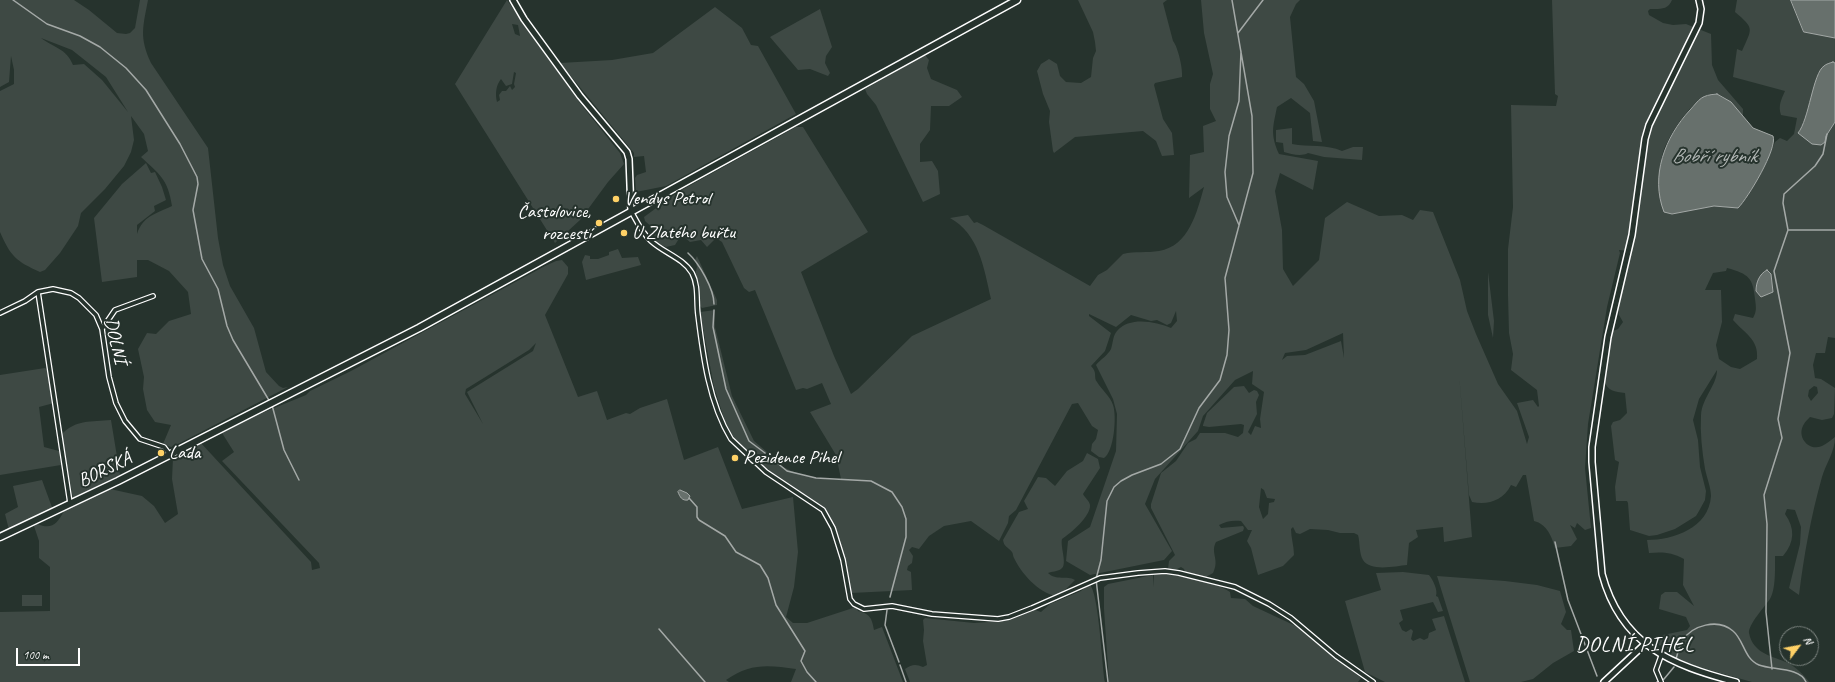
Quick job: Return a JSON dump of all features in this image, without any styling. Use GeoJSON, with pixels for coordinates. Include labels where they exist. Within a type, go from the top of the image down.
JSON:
{"type":"FeatureCollection","features":[{"type":"Feature","properties":{"kind":"main road","name":"BORSKÁ"},"geometry":{"type":"LineString","coordinates":[[0,537],[222,429],[433,320],[1017,0]]}},
{"type":"Feature","properties":{"kind":"street"},"geometry":{"type":"LineString","coordinates":[[513,0],[524,19],[580,96],[627,152],[629,159],[631,211],[641,230],[651,241],[686,266],[692,274],[697,291],[698,313],[706,362],[717,409],[727,433],[731,439],[766,472],[823,510],[833,528],[843,560],[848,594],[854,604],[864,609],[892,606],[932,614],[998,619],[1009,617],[1032,608],[1100,578],[1151,572],[1178,573],[1235,587],[1269,604],[1291,618],[1336,656],[1373,682]]}},
{"type":"Feature","properties":{"kind":"street"},"geometry":{"type":"LineString","coordinates":[[1699,0],[1701,10],[1699,23],[1654,113],[1645,139],[1632,235],[1608,337],[1592,447],[1592,462],[1602,574],[1606,591],[1613,604],[1625,622],[1645,644],[1661,656],[1705,674],[1736,682]]}},
{"type":"Feature","properties":{"kind":"street","name":"DOLNÍ"},"geometry":{"type":"LineString","coordinates":[[0,313],[38,292],[53,289],[71,293],[93,310],[102,329],[109,377],[116,403],[125,421],[140,439],[164,447],[170,455]]}},
{"type":"Feature","properties":{"kind":"street"},"geometry":{"type":"LineString","coordinates":[[38,292],[70,503]]}},
{"type":"Feature","properties":{"kind":"street"},"geometry":{"type":"LineString","coordinates":[[102,329],[115,310],[153,296]]}},
{"type":"Feature","properties":{"kind":"street"},"geometry":{"type":"LineString","coordinates":[[1604,682],[1645,644]]}},
{"type":"Feature","properties":{"kind":"street"},"geometry":{"type":"LineString","coordinates":[[1661,656],[1656,670],[1661,682]]}},
{"type":"Feature","properties":{"kind":"shaded area"},"geometry":{"type":"Polygon","coordinates":[[[0,0],[74,0],[117,33],[126,34],[130,33],[135,28],[140,0],[148,0],[143,32],[143,39],[147,54],[151,63],[208,148],[218,238],[223,265],[230,286],[254,328],[266,372],[279,386],[283,388],[288,387],[174,446],[171,447],[163,444],[171,425],[155,422],[147,410],[143,389],[144,377],[138,349],[147,333],[156,334],[169,321],[191,314],[188,292],[169,271],[148,260],[137,260],[137,277],[102,282],[94,218],[122,184],[146,163],[151,173],[155,172],[166,200],[154,206],[155,211],[137,225],[137,234],[146,219],[172,206],[168,189],[162,178],[141,157],[148,151],[144,134],[131,116],[134,140],[131,152],[124,166],[105,189],[81,213],[78,226],[60,253],[45,270],[40,272],[25,265],[11,253],[0,232],[0,91],[14,84],[14,70],[11,56],[9,82],[0,87],[0,0]],[[41,38],[67,55],[73,65],[84,64],[102,80],[128,112],[106,77],[72,50],[41,38]]]}},
{"type":"Feature","properties":{"kind":"shaded area"},"geometry":{"type":"Polygon","coordinates":[[[507,0],[580,103],[620,153],[624,164],[608,182],[580,220],[555,243],[455,84],[507,0]],[[512,24],[515,34],[520,36],[518,25],[512,24]],[[514,72],[512,84],[506,86],[501,79],[499,81],[496,90],[497,102],[500,100],[499,95],[502,91],[506,91],[510,86],[512,90],[515,87],[514,84],[516,73],[514,72]]]}},
{"type":"Feature","properties":{"kind":"shaded area"},"geometry":{"type":"Polygon","coordinates":[[[1078,0],[1167,0],[1163,3],[1173,41],[1180,58],[1182,77],[1155,83],[1154,85],[1163,119],[1172,133],[1174,155],[1162,156],[1156,141],[1143,131],[1075,137],[1054,153],[1049,122],[1050,111],[1043,94],[1037,71],[1041,64],[1049,59],[1057,64],[1060,76],[1066,82],[1081,83],[1091,77],[1093,58],[1096,51],[1095,42],[1093,32],[1078,0]]]}},
{"type":"Feature","properties":{"kind":"shaded area"},"geometry":{"type":"Polygon","coordinates":[[[1201,0],[1300,0],[1296,4],[1290,17],[1296,77],[1304,84],[1314,101],[1322,142],[1313,141],[1310,113],[1291,98],[1277,107],[1273,136],[1279,154],[1318,161],[1313,190],[1280,173],[1275,191],[1282,230],[1283,269],[1293,286],[1319,260],[1325,218],[1347,202],[1379,216],[1402,215],[1413,220],[1420,210],[1433,212],[1460,280],[1467,311],[1476,334],[1498,384],[1517,411],[1527,444],[1529,437],[1517,403],[1533,400],[1538,407],[1539,406],[1537,390],[1511,370],[1513,354],[1509,333],[1508,249],[1513,207],[1511,105],[1556,106],[1558,96],[1555,94],[1552,0],[1672,0],[1666,7],[1660,9],[1650,9],[1648,11],[1649,15],[1663,23],[1673,25],[1686,24],[1711,34],[1712,65],[1718,80],[1743,109],[1743,116],[1725,98],[1717,94],[1710,94],[1703,97],[1696,103],[1682,119],[1665,146],[1660,166],[1660,201],[1672,214],[1714,206],[1738,208],[1765,165],[1775,142],[1780,138],[1787,141],[1794,134],[1797,118],[1781,115],[1780,112],[1780,103],[1785,91],[1733,77],[1737,49],[1742,51],[1750,29],[1746,22],[1735,12],[1737,0],[1791,0],[1804,32],[1835,38],[1835,63],[1819,72],[1801,130],[1826,136],[1835,122],[1835,338],[1828,337],[1825,353],[1816,353],[1813,365],[1815,378],[1821,379],[1835,388],[1834,414],[1832,418],[1822,420],[1810,417],[1804,424],[1801,433],[1805,442],[1812,447],[1822,446],[1835,437],[1835,442],[1822,477],[1814,506],[1799,595],[1789,588],[1800,544],[1801,527],[1795,510],[1787,509],[1785,514],[1791,524],[1792,540],[1783,556],[1775,556],[1775,578],[1772,595],[1749,630],[1751,640],[1759,650],[1779,660],[1779,666],[1792,666],[1800,671],[1809,682],[1752,682],[1695,666],[1672,656],[1666,646],[1655,645],[1658,636],[1687,630],[1690,626],[1686,617],[1659,609],[1661,595],[1665,592],[1677,592],[1694,606],[1683,585],[1684,559],[1666,553],[1649,553],[1647,540],[1668,538],[1688,530],[1697,524],[1709,507],[1711,493],[1703,456],[1701,415],[1704,403],[1715,381],[1717,370],[1699,399],[1693,420],[1698,440],[1700,467],[1706,491],[1705,500],[1696,516],[1675,529],[1649,536],[1630,530],[1628,503],[1627,501],[1616,501],[1615,487],[1619,462],[1615,460],[1611,426],[1613,422],[1620,420],[1627,413],[1625,393],[1609,389],[1604,380],[1613,331],[1618,329],[1623,322],[1619,315],[1618,308],[1632,251],[1619,250],[1620,253],[1607,307],[1588,424],[1585,468],[1591,528],[1585,530],[1577,523],[1575,528],[1570,525],[1577,539],[1571,546],[1555,548],[1546,528],[1534,521],[1526,475],[1523,475],[1516,487],[1511,485],[1504,495],[1494,501],[1484,503],[1472,502],[1469,495],[1459,373],[1472,537],[1444,542],[1443,527],[1416,530],[1418,537],[1409,543],[1407,565],[1377,567],[1366,564],[1363,560],[1358,535],[1354,533],[1340,533],[1328,530],[1310,529],[1300,534],[1296,533],[1293,527],[1291,529],[1294,555],[1283,566],[1258,575],[1251,548],[1247,541],[1252,530],[1248,530],[1241,521],[1232,521],[1219,525],[1221,528],[1243,526],[1243,531],[1216,542],[1214,550],[1216,564],[1213,573],[1206,577],[1185,572],[1181,567],[1175,570],[1168,569],[1169,561],[1175,555],[1151,508],[1161,473],[1176,461],[1188,443],[1196,439],[1200,433],[1225,433],[1238,437],[1243,433],[1244,425],[1241,424],[1209,427],[1203,426],[1207,413],[1234,387],[1244,386],[1249,393],[1254,390],[1257,391],[1259,395],[1256,402],[1257,414],[1248,432],[1251,435],[1255,426],[1261,428],[1260,419],[1264,392],[1252,384],[1253,371],[1235,380],[1203,416],[1198,431],[1155,479],[1145,504],[1172,551],[1164,560],[1090,575],[1066,561],[1068,541],[1090,527],[1116,451],[1117,414],[1113,399],[1096,365],[1110,351],[1115,335],[1122,326],[1136,322],[1151,322],[1171,328],[1177,321],[1176,311],[1171,323],[1167,325],[1157,320],[1151,321],[1131,315],[1116,327],[1089,314],[1089,316],[1111,333],[1105,351],[1091,366],[1096,380],[1113,405],[1115,417],[1114,433],[1110,449],[1104,458],[1099,457],[1091,451],[1092,444],[1096,439],[1098,430],[1092,426],[1078,403],[1072,404],[1016,510],[1009,516],[1008,523],[999,541],[971,521],[944,526],[929,536],[919,549],[912,547],[909,550],[913,556],[912,563],[908,566],[907,570],[911,572],[912,590],[851,593],[847,570],[837,533],[826,512],[818,504],[765,471],[763,465],[766,458],[768,458],[785,468],[803,475],[821,479],[841,479],[836,455],[810,412],[831,404],[822,383],[807,389],[803,388],[796,390],[755,290],[749,292],[744,288],[722,242],[716,238],[707,247],[701,240],[690,242],[683,236],[680,237],[675,245],[666,247],[655,242],[655,230],[645,221],[644,217],[678,192],[796,127],[803,127],[868,232],[801,272],[834,356],[851,394],[912,336],[991,299],[983,264],[974,242],[960,225],[950,218],[968,215],[974,223],[977,222],[983,225],[1090,286],[1098,275],[1107,270],[1123,254],[1159,251],[1169,248],[1178,242],[1185,235],[1195,217],[1204,187],[1189,198],[1190,155],[1204,152],[1203,126],[1216,121],[1210,109],[1210,84],[1213,74],[1204,33],[1201,0]],[[1727,268],[1726,271],[1713,273],[1705,290],[1721,290],[1722,322],[1716,345],[1719,359],[1731,367],[1740,369],[1757,359],[1757,352],[1756,346],[1750,337],[1733,320],[1735,314],[1753,318],[1756,309],[1754,292],[1751,282],[1745,275],[1727,268]],[[1769,272],[1759,277],[1756,292],[1773,292],[1771,274],[1769,272]],[[1343,333],[1306,350],[1285,353],[1282,360],[1287,356],[1305,355],[1341,341],[1344,358],[1343,333]],[[1814,386],[1809,390],[1808,396],[1811,401],[1818,393],[1817,387],[1814,386]],[[1261,488],[1259,507],[1263,519],[1268,514],[1269,503],[1274,502],[1275,499],[1267,498],[1264,490],[1261,488]]]}},
{"type":"Feature","properties":{"kind":"shaded area"},"geometry":{"type":"Polygon","coordinates":[[[715,7],[742,28],[751,45],[758,46],[796,114],[666,186],[636,192],[635,178],[637,175],[646,172],[644,156],[634,157],[634,153],[560,63],[612,60],[653,53],[715,7]]]}},
{"type":"Feature","properties":{"kind":"shaded area"},"geometry":{"type":"Polygon","coordinates":[[[820,9],[832,47],[826,56],[825,63],[830,73],[828,76],[810,69],[798,70],[770,37],[820,9]]]}},
{"type":"Feature","properties":{"kind":"shaded area"},"geometry":{"type":"Polygon","coordinates":[[[925,55],[929,60],[927,68],[931,79],[957,90],[962,97],[949,106],[931,106],[930,130],[920,144],[920,162],[932,161],[938,171],[940,194],[923,202],[876,105],[865,89],[925,55]]]}},
{"type":"Feature","properties":{"kind":"shaded area"},"geometry":{"type":"Polygon","coordinates":[[[1292,128],[1292,144],[1324,146],[1342,151],[1353,147],[1363,147],[1362,160],[1324,157],[1308,153],[1296,155],[1284,152],[1283,143],[1276,142],[1276,130],[1292,128]]]}},
{"type":"Feature","properties":{"kind":"shaded area"},"geometry":{"type":"Polygon","coordinates":[[[618,249],[622,258],[638,257],[641,265],[586,280],[582,262],[585,255],[590,256],[590,259],[598,259],[609,255],[609,252],[618,249]]]}},
{"type":"Feature","properties":{"kind":"shaded area"},"geometry":{"type":"Polygon","coordinates":[[[697,256],[717,300],[717,305],[702,308],[700,306],[699,287],[695,275],[697,267],[695,260],[697,256]]]}},
{"type":"Feature","properties":{"kind":"shaded area"},"geometry":{"type":"Polygon","coordinates":[[[562,260],[568,267],[568,274],[545,315],[578,397],[597,391],[607,420],[626,413],[630,414],[640,408],[667,399],[684,460],[718,447],[742,509],[793,497],[798,552],[794,587],[786,617],[793,623],[807,623],[856,607],[858,611],[870,617],[874,630],[882,627],[903,682],[791,682],[796,669],[768,666],[751,668],[735,674],[726,680],[729,682],[0,682],[0,612],[50,611],[50,567],[39,558],[39,541],[34,526],[37,524],[42,526],[54,525],[64,511],[110,489],[142,496],[154,506],[165,523],[178,514],[172,479],[173,458],[200,442],[311,562],[312,570],[320,568],[319,563],[222,461],[234,452],[222,433],[262,413],[306,395],[310,391],[351,371],[556,261],[562,260]],[[536,343],[529,350],[466,389],[465,394],[483,424],[467,392],[533,351],[536,343]]]}},
{"type":"Feature","properties":{"kind":"shaded area"},"geometry":{"type":"Polygon","coordinates":[[[1488,272],[1494,321],[1493,338],[1488,315],[1488,272]]]}},
{"type":"Feature","properties":{"kind":"shaded area"},"geometry":{"type":"Polygon","coordinates":[[[715,310],[715,327],[732,396],[754,441],[767,452],[759,460],[752,458],[729,434],[714,387],[700,312],[715,310]]]}},
{"type":"Feature","properties":{"kind":"shaded area"},"geometry":{"type":"Polygon","coordinates":[[[45,368],[47,370],[54,403],[39,407],[44,447],[59,451],[61,465],[0,475],[0,375],[45,368]]]}},
{"type":"Feature","properties":{"kind":"shaded area"},"geometry":{"type":"Polygon","coordinates":[[[111,420],[120,475],[73,498],[61,435],[72,426],[84,422],[111,420]]]}},
{"type":"Feature","properties":{"kind":"shaded area"},"geometry":{"type":"Polygon","coordinates":[[[1087,453],[1098,459],[1100,468],[1083,494],[1090,505],[1089,509],[1080,524],[1062,539],[1064,560],[1063,567],[1059,570],[1048,573],[1054,577],[1075,580],[1064,591],[1055,596],[1036,586],[1026,576],[1017,564],[1012,553],[1005,546],[1003,540],[1019,512],[1028,509],[1024,501],[1038,477],[1046,478],[1055,486],[1067,471],[1083,461],[1087,453]]]}},
{"type":"Feature","properties":{"kind":"shaded area"},"geometry":{"type":"Polygon","coordinates":[[[42,480],[53,510],[9,530],[5,514],[18,507],[13,486],[42,480]]]}},
{"type":"Feature","properties":{"kind":"shaded area"},"geometry":{"type":"Polygon","coordinates":[[[1403,572],[1429,575],[1435,585],[1436,596],[1438,597],[1443,611],[1438,612],[1433,602],[1400,610],[1403,620],[1399,623],[1402,630],[1406,632],[1411,629],[1413,631],[1411,639],[1413,641],[1420,638],[1424,640],[1428,638],[1429,633],[1436,630],[1432,619],[1444,616],[1465,682],[1385,682],[1365,672],[1345,601],[1381,590],[1376,573],[1403,572]]]}},
{"type":"Feature","properties":{"kind":"shaded area"},"geometry":{"type":"Polygon","coordinates":[[[1161,574],[1187,577],[1224,588],[1230,592],[1231,598],[1245,599],[1253,606],[1298,627],[1361,678],[1358,682],[1109,682],[1104,587],[1108,584],[1153,575],[1154,587],[1154,575],[1161,574]]]}},
{"type":"Feature","properties":{"kind":"shaded area"},"geometry":{"type":"Polygon","coordinates":[[[1437,576],[1505,581],[1537,585],[1560,591],[1566,612],[1561,624],[1567,630],[1571,630],[1574,651],[1553,663],[1533,679],[1521,682],[1470,682],[1437,576]]]}},
{"type":"Feature","properties":{"kind":"shaded area"},"geometry":{"type":"Polygon","coordinates":[[[1089,584],[1092,589],[1098,614],[1105,682],[910,682],[905,669],[914,665],[923,667],[927,665],[923,641],[923,620],[925,618],[974,623],[1003,621],[1035,610],[1041,612],[1050,604],[1081,591],[1089,584]]]}},
{"type":"Feature","properties":{"kind":"shaded area"},"geometry":{"type":"Polygon","coordinates":[[[22,595],[42,595],[42,606],[22,606],[22,595]]]}},
{"type":"Feature","properties":{"kind":"water"},"geometry":{"type":"Polygon","coordinates":[[[1791,0],[1835,0],[1835,38],[1804,32],[1791,0]]]}},
{"type":"Feature","properties":{"kind":"water"},"geometry":{"type":"Polygon","coordinates":[[[1833,62],[1835,63],[1835,122],[1826,136],[1825,142],[1821,145],[1812,144],[1798,133],[1802,127],[1820,70],[1825,65],[1833,62]]]}},
{"type":"Feature","properties":{"kind":"water","name":"Bobří rybník"},"geometry":{"type":"Polygon","coordinates":[[[1717,94],[1731,102],[1753,128],[1773,136],[1771,151],[1767,161],[1755,184],[1738,208],[1714,206],[1672,214],[1664,212],[1660,198],[1659,171],[1667,145],[1673,132],[1699,100],[1707,95],[1717,94]]]}},
{"type":"Feature","properties":{"kind":"water"},"geometry":{"type":"Polygon","coordinates":[[[1767,270],[1771,274],[1773,292],[1761,297],[1756,291],[1758,279],[1767,270]]]}},
{"type":"Feature","properties":{"kind":"water"},"geometry":{"type":"Polygon","coordinates":[[[680,490],[690,496],[688,500],[684,500],[680,497],[678,492],[680,490]]]}},
{"type":"Feature","properties":{"kind":"waterway"},"geometry":{"type":"LineString","coordinates":[[13,0],[47,24],[80,36],[100,47],[126,68],[146,90],[180,144],[197,177],[198,184],[193,210],[202,259],[218,289],[227,326],[233,340],[270,402]]}},
{"type":"Feature","properties":{"kind":"waterway"},"geometry":{"type":"LineString","coordinates":[[1108,682],[1096,579],[1101,560],[1107,501],[1114,487],[1121,481],[1132,475],[1161,464],[1180,449],[1199,408],[1220,380],[1227,355],[1229,330],[1225,278],[1253,173],[1252,116],[1232,0]]}},
{"type":"Feature","properties":{"kind":"waterway"},"geometry":{"type":"LineString","coordinates":[[1238,33],[1263,0]]}},
{"type":"Feature","properties":{"kind":"waterway"},"geometry":{"type":"LineString","coordinates":[[1239,225],[1227,197],[1225,172],[1229,136],[1239,101],[1241,51]]}},
{"type":"Feature","properties":{"kind":"waterway"},"geometry":{"type":"LineString","coordinates":[[1772,669],[1766,612],[1767,524],[1764,495],[1782,438],[1778,419],[1790,353],[1774,271],[1788,230],[1783,203],[1784,194],[1815,166],[1823,154],[1827,134]]}},
{"type":"Feature","properties":{"kind":"waterway"},"geometry":{"type":"LineString","coordinates":[[1789,230],[1835,230]]}},
{"type":"Feature","properties":{"kind":"waterway"},"geometry":{"type":"LineString","coordinates":[[688,253],[697,263],[709,284],[714,304]]}},
{"type":"Feature","properties":{"kind":"waterway"},"geometry":{"type":"LineString","coordinates":[[714,310],[713,327],[726,389],[749,441],[765,453]]}},
{"type":"Feature","properties":{"kind":"waterway"},"geometry":{"type":"LineString","coordinates":[[272,405],[284,450],[299,480]]}},
{"type":"Feature","properties":{"kind":"waterway"},"geometry":{"type":"LineString","coordinates":[[770,457],[787,471],[816,478],[871,481],[892,492],[902,507],[906,519],[906,537],[890,597]]}},
{"type":"Feature","properties":{"kind":"waterway"},"geometry":{"type":"LineString","coordinates":[[689,498],[697,507],[697,517],[699,520],[725,536],[736,552],[760,565],[768,578],[776,605],[805,651],[801,661],[807,672],[816,682]]}},
{"type":"Feature","properties":{"kind":"waterway"},"geometry":{"type":"LineString","coordinates":[[1555,542],[1568,600],[1597,676]]}},
{"type":"Feature","properties":{"kind":"waterway"},"geometry":{"type":"LineString","coordinates":[[887,610],[885,625],[899,662]]}},
{"type":"Feature","properties":{"kind":"waterway"},"geometry":{"type":"LineString","coordinates":[[1676,659],[1679,647],[1686,635],[1699,627],[1713,624],[1720,625],[1727,627],[1737,635],[1747,654],[1754,662],[1765,667],[1792,671],[1803,677],[1806,682]]}},
{"type":"Feature","properties":{"kind":"waterway"},"geometry":{"type":"LineString","coordinates":[[659,629],[705,682]]}},
{"type":"Feature","properties":{"kind":"waterway"},"geometry":{"type":"LineString","coordinates":[[900,665],[906,682]]}},
{"type":"Feature","properties":{"kind":"waterway"},"geometry":{"type":"LineString","coordinates":[[1657,682],[1664,679],[1674,667]]}},
{"type":"Feature","properties":{"kind":"place","name":"Vendys Petrol"},"geometry":{"type":"Point","coordinates":[616,199]}},
{"type":"Feature","properties":{"kind":"place","name":"Častolovice, rozcestí"},"geometry":{"type":"Point","coordinates":[599,223]}},
{"type":"Feature","properties":{"kind":"place","name":"U Zlatého buřtu"},"geometry":{"type":"Point","coordinates":[624,233]}},
{"type":"Feature","properties":{"kind":"place","name":"Lada"},"geometry":{"type":"Point","coordinates":[161,453]}},
{"type":"Feature","properties":{"kind":"place","name":"Rezidence Pihel"},"geometry":{"type":"Point","coordinates":[735,458]}},
{"type":"Feature","properties":{"kind":"district","name":"DOLNÍ PIHEL"},"geometry":{"type":"Point","coordinates":[1635,645]}}]}
